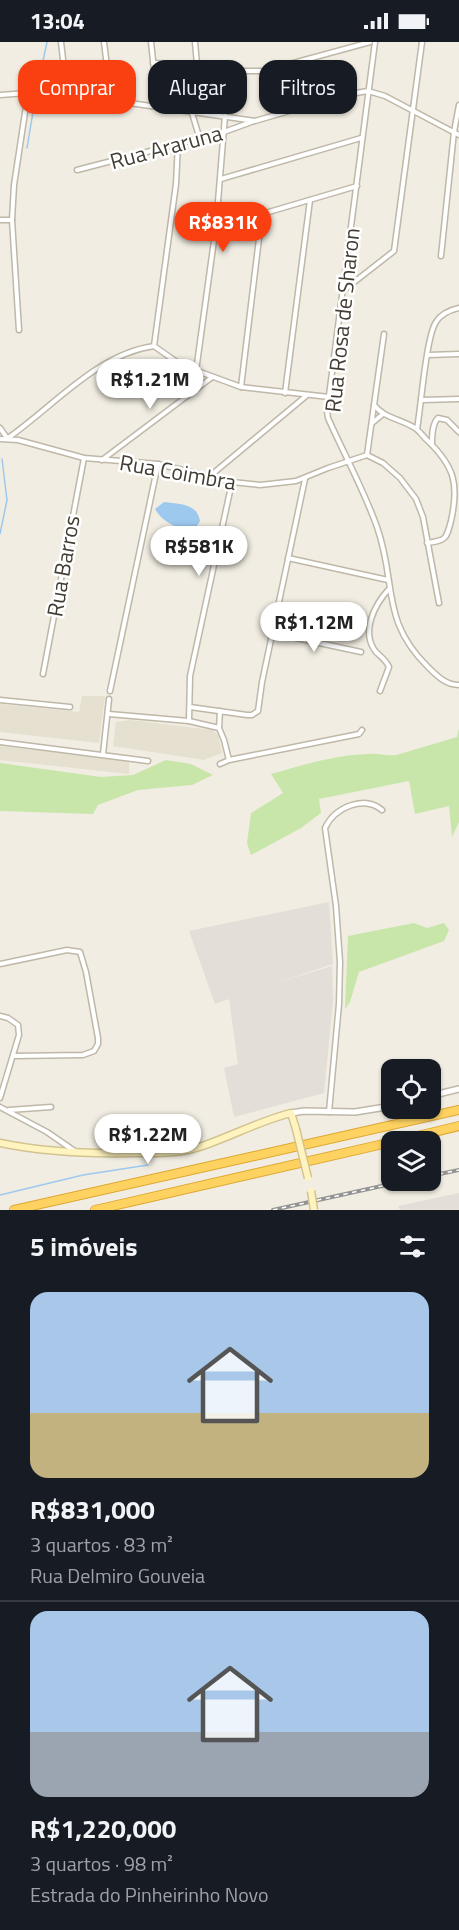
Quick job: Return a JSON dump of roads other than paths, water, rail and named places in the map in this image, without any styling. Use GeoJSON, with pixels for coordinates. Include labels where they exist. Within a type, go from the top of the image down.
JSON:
{"type":"FeatureCollection","features":[{"type":"Feature","properties":{"kind":"highway"},"geometry":{"type":"LineString","coordinates":[[14,1210],[459,1110]]}},
{"type":"Feature","properties":{"kind":"highway"},"geometry":{"type":"LineString","coordinates":[[438,1131],[459,1126]]}},
{"type":"Feature","properties":{"kind":"highway"},"geometry":{"type":"LineString","coordinates":[[95,1210],[381,1145]]}},
{"type":"Feature","properties":{"kind":"main road"},"geometry":{"type":"LineString","coordinates":[[0,1143],[76,1152],[180,1152],[196,1148],[273,1117],[291,1113],[314,1210]]}},
{"type":"Feature","properties":{"kind":"street"},"geometry":{"type":"LineString","coordinates":[[61,42],[63,60]]}},
{"type":"Feature","properties":{"kind":"street"},"geometry":{"type":"LineString","coordinates":[[104,42],[106,60]]}},
{"type":"Feature","properties":{"kind":"street"},"geometry":{"type":"LineString","coordinates":[[151,42],[153,60]]}},
{"type":"Feature","properties":{"kind":"street"},"geometry":{"type":"LineString","coordinates":[[195,42],[197,60]]}},
{"type":"Feature","properties":{"kind":"street"},"geometry":{"type":"LineString","coordinates":[[247,71],[264,71],[370,42]]}},
{"type":"Feature","properties":{"kind":"street","name":"Rua Rosa de Sharon"},"geometry":{"type":"LineString","coordinates":[[375,42],[361,138],[328,418],[376,524],[397,625],[409,646],[438,677],[446,683],[459,685]]}},
{"type":"Feature","properties":{"kind":"street"},"geometry":{"type":"LineString","coordinates":[[344,290],[394,251],[422,42]]}},
{"type":"Feature","properties":{"kind":"street"},"geometry":{"type":"LineString","coordinates":[[368,91],[385,96],[459,135]]}},
{"type":"Feature","properties":{"kind":"street","name":"Rua Araruna"},"geometry":{"type":"LineString","coordinates":[[77,170],[224,132],[344,95],[368,91]]}},
{"type":"Feature","properties":{"kind":"street"},"geometry":{"type":"LineString","coordinates":[[0,95],[18,94]]}},
{"type":"Feature","properties":{"kind":"street"},"geometry":{"type":"LineString","coordinates":[[441,256],[459,105]]}},
{"type":"Feature","properties":{"kind":"street"},"geometry":{"type":"LineString","coordinates":[[19,330],[12,220],[14,185],[25,114]]}},
{"type":"Feature","properties":{"kind":"street"},"geometry":{"type":"LineString","coordinates":[[193,114],[201,137]]}},
{"type":"Feature","properties":{"kind":"street"},"geometry":{"type":"LineString","coordinates":[[208,114],[255,121]]}},
{"type":"Feature","properties":{"kind":"street"},"geometry":{"type":"LineString","coordinates":[[196,371],[216,226],[225,116]]}},
{"type":"Feature","properties":{"kind":"street"},"geometry":{"type":"LineString","coordinates":[[221,179],[361,138]]}},
{"type":"Feature","properties":{"kind":"street"},"geometry":{"type":"LineString","coordinates":[[154,346],[175,194],[178,144]]}},
{"type":"Feature","properties":{"kind":"street"},"geometry":{"type":"LineString","coordinates":[[216,226],[357,186]]}},
{"type":"Feature","properties":{"kind":"street"},"geometry":{"type":"LineString","coordinates":[[285,393],[310,200]]}},
{"type":"Feature","properties":{"kind":"street"},"geometry":{"type":"LineString","coordinates":[[241,387],[262,214]]}},
{"type":"Feature","properties":{"kind":"street"},"geometry":{"type":"LineString","coordinates":[[0,220],[12,220]]}},
{"type":"Feature","properties":{"kind":"street"},"geometry":{"type":"LineString","coordinates":[[417,429],[435,323],[447,312],[459,308]]}},
{"type":"Feature","properties":{"kind":"street"},"geometry":{"type":"LineString","coordinates":[[384,334],[367,455],[382,463],[409,488],[422,511],[439,603]]}},
{"type":"Feature","properties":{"kind":"street"},"geometry":{"type":"LineString","coordinates":[[0,439],[8,438],[110,360],[132,350],[154,346],[177,363],[241,387],[329,397]]}},
{"type":"Feature","properties":{"kind":"street"},"geometry":{"type":"LineString","coordinates":[[428,355],[459,354]]}},
{"type":"Feature","properties":{"kind":"street"},"geometry":{"type":"LineString","coordinates":[[101,460],[211,377]]}},
{"type":"Feature","properties":{"kind":"street"},"geometry":{"type":"LineString","coordinates":[[210,476],[307,396]]}},
{"type":"Feature","properties":{"kind":"street"},"geometry":{"type":"LineString","coordinates":[[422,400],[459,399]]}},
{"type":"Feature","properties":{"kind":"street"},"geometry":{"type":"LineString","coordinates":[[375,405],[383,414],[417,429],[447,464],[453,477],[456,492],[447,535],[441,541],[427,543]]}},
{"type":"Feature","properties":{"kind":"street"},"geometry":{"type":"LineString","coordinates":[[372,423],[383,414]]}},
{"type":"Feature","properties":{"kind":"street"},"geometry":{"type":"LineString","coordinates":[[432,445],[435,421],[438,418],[447,420],[459,432]]}},
{"type":"Feature","properties":{"kind":"street"},"geometry":{"type":"LineString","coordinates":[[0,428],[8,438]]}},
{"type":"Feature","properties":{"kind":"street","name":"Rua Coimbra"},"geometry":{"type":"LineString","coordinates":[[8,438],[84,458],[158,464],[232,482],[260,485],[305,478],[367,455]]}},
{"type":"Feature","properties":{"kind":"street","name":"Rua Barros"},"geometry":{"type":"LineString","coordinates":[[43,674],[84,458]]}},
{"type":"Feature","properties":{"kind":"street"},"geometry":{"type":"LineString","coordinates":[[110,691],[158,464]]}},
{"type":"Feature","properties":{"kind":"street"},"geometry":{"type":"LineString","coordinates":[[190,707],[252,715],[258,711],[262,682],[305,478]]}},
{"type":"Feature","properties":{"kind":"street"},"geometry":{"type":"LineString","coordinates":[[189,721],[190,676],[232,482]]}},
{"type":"Feature","properties":{"kind":"street"},"geometry":{"type":"LineString","coordinates":[[288,558],[388,580]]}},
{"type":"Feature","properties":{"kind":"street"},"geometry":{"type":"LineString","coordinates":[[380,691],[389,667],[374,649],[370,620],[377,604],[390,588]]}},
{"type":"Feature","properties":{"kind":"street"},"geometry":{"type":"LineString","coordinates":[[273,633],[361,652]]}},
{"type":"Feature","properties":{"kind":"street"},"geometry":{"type":"LineString","coordinates":[[103,754],[109,699]]}},
{"type":"Feature","properties":{"kind":"street"},"geometry":{"type":"LineString","coordinates":[[0,700],[70,707]]}},
{"type":"Feature","properties":{"kind":"street"},"geometry":{"type":"LineString","coordinates":[[220,711],[219,728],[228,760]]}},
{"type":"Feature","properties":{"kind":"street"},"geometry":{"type":"LineString","coordinates":[[109,714],[189,721],[219,728]]}},
{"type":"Feature","properties":{"kind":"street"},"geometry":{"type":"LineString","coordinates":[[220,764],[228,760],[358,734],[362,730]]}},
{"type":"Feature","properties":{"kind":"street"},"geometry":{"type":"LineString","coordinates":[[0,742],[148,761]]}},
{"type":"Feature","properties":{"kind":"street"},"geometry":{"type":"LineString","coordinates":[[329,1112],[340,962],[336,906],[325,828],[331,819],[350,806],[370,803],[382,810]]}},
{"type":"Feature","properties":{"kind":"street"},"geometry":{"type":"LineString","coordinates":[[0,964],[76,950],[82,956],[98,1038],[94,1051],[76,1056],[14,1056]]}},
{"type":"Feature","properties":{"kind":"street"},"geometry":{"type":"LineString","coordinates":[[0,1016],[18,1025],[19,1040],[0,1098]]}},
{"type":"Feature","properties":{"kind":"street"},"geometry":{"type":"LineString","coordinates":[[441,1093],[459,1089]]}},
{"type":"Feature","properties":{"kind":"street"},"geometry":{"type":"LineString","coordinates":[[0,1107],[47,1132],[76,1152]]}},
{"type":"Feature","properties":{"kind":"street"},"geometry":{"type":"LineString","coordinates":[[8,1110],[51,1107]]}},
{"type":"Feature","properties":{"kind":"street"},"geometry":{"type":"LineString","coordinates":[[291,1113],[355,1112],[381,1108]]}},
{"type":"Feature","properties":{"kind":"water"},"geometry":{"type":"Polygon","coordinates":[[[164,502],[191,508],[200,521],[197,526],[185,531],[164,520],[155,509],[164,502]]]}},
{"type":"Feature","properties":{"kind":"waterway"},"geometry":{"type":"LineString","coordinates":[[43,60],[47,42]]}},
{"type":"Feature","properties":{"kind":"waterway"},"geometry":{"type":"LineString","coordinates":[[27,148],[33,114]]}},
{"type":"Feature","properties":{"kind":"waterway"},"geometry":{"type":"LineString","coordinates":[[0,534],[7,500],[2,459]]}},
{"type":"Feature","properties":{"kind":"waterway"},"geometry":{"type":"LineString","coordinates":[[0,1195],[83,1175],[148,1165]]}},
{"type":"Feature","properties":{"kind":"railway"},"geometry":{"type":"LineString","coordinates":[[441,1174],[459,1170]]}},
{"type":"Feature","properties":{"kind":"railway"},"geometry":{"type":"LineString","coordinates":[[273,1210],[381,1186]]}}]}
